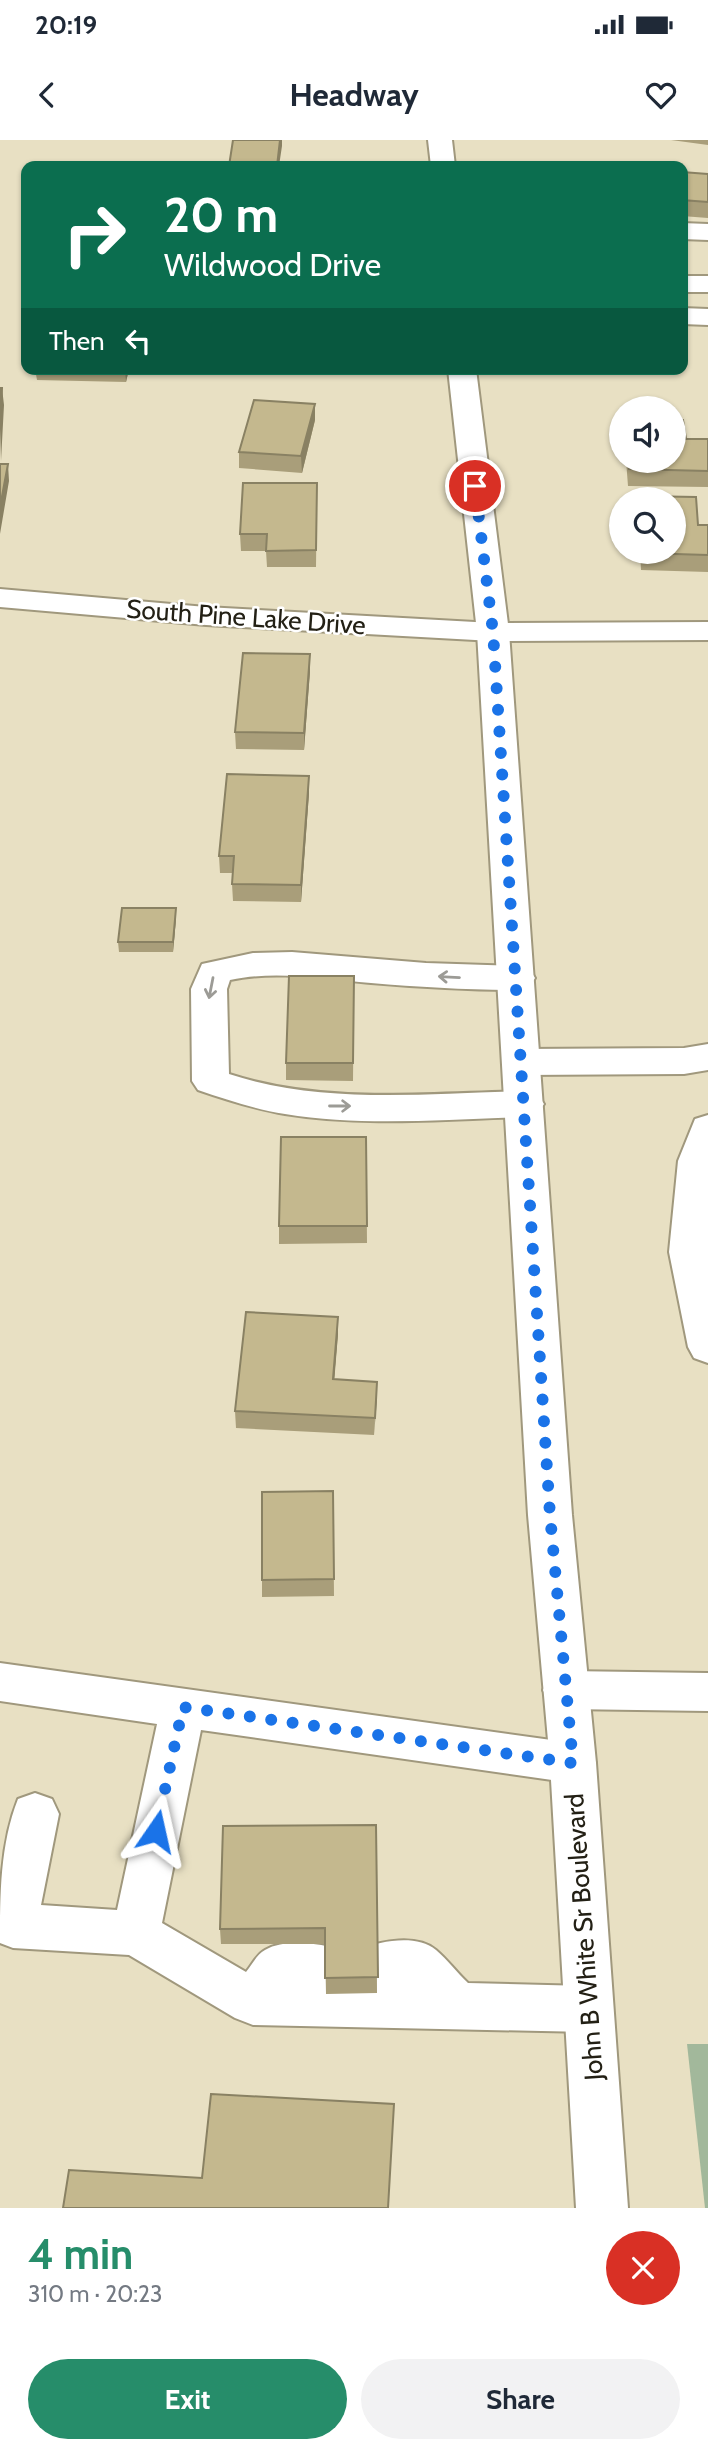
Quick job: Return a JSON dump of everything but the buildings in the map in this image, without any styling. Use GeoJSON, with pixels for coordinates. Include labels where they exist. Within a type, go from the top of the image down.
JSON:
{"type":"FeatureCollection","features":[{"type":"Feature","properties":{"kind":"main road"},"geometry":{"type":"LineString","coordinates":[[440,140],[442,161]]}},
{"type":"Feature","properties":{"kind":"main road"},"geometry":{"type":"LineString","coordinates":[[688,231],[708,232]]}},
{"type":"Feature","properties":{"kind":"main road"},"geometry":{"type":"LineString","coordinates":[[688,284],[708,285]]}},
{"type":"Feature","properties":{"kind":"main road"},"geometry":{"type":"LineString","coordinates":[[688,316],[708,317]]}},
{"type":"Feature","properties":{"kind":"main road","name":"John B White Sr Boulevard"},"geometry":{"type":"LineString","coordinates":[[463,375],[493,632],[526,1104],[550,1515],[573,1763],[602,2208]]}},
{"type":"Feature","properties":{"kind":"main road","name":"South Pine Lake Drive"},"geometry":{"type":"LineString","coordinates":[[0,598],[206,616],[493,632],[708,631]]}},
{"type":"Feature","properties":{"kind":"main road"},"geometry":{"type":"LineString","coordinates":[[517,978],[447,977],[272,963],[238,965],[215,972],[209,989],[211,1081],[243,1095],[317,1106],[526,1104]]}},
{"type":"Feature","properties":{"kind":"main road"},"geometry":{"type":"LineString","coordinates":[[522,1062],[684,1060],[708,1057]]}},
{"type":"Feature","properties":{"kind":"main road"},"geometry":{"type":"LineString","coordinates":[[708,1128],[697,1161],[688,1252],[708,1347]]}},
{"type":"Feature","properties":{"kind":"main road"},"geometry":{"type":"LineString","coordinates":[[0,1682],[573,1763]]}},
{"type":"Feature","properties":{"kind":"main road"},"geometry":{"type":"LineString","coordinates":[[566,1690],[708,1692]]}},
{"type":"Feature","properties":{"kind":"main road"},"geometry":{"type":"LineString","coordinates":[[136,1933],[183,1707]]}},
{"type":"Feature","properties":{"kind":"main road"},"geometry":{"type":"LineString","coordinates":[[35,1814],[13,1926],[136,1933],[253,2002],[587,2009]]}},
{"type":"Feature","properties":{"kind":"main road"},"geometry":{"type":"LineString","coordinates":[[377,1965],[417,1964],[457,2007]]}},
{"type":"Feature","properties":{"kind":"main road"},"geometry":{"type":"LineString","coordinates":[[253,2002],[280,1967],[325,1967]]}},
{"type":"Feature","properties":{"kind":"green space"},"geometry":{"type":"Polygon","coordinates":[[[687,2044],[708,2044],[708,2208],[705,2208],[687,2044]]]}},
{"type":"Feature","properties":{"kind":"route"},"geometry":{"type":"LineString","coordinates":[[156,1831],[183,1707],[573,1763],[550,1515],[526,1104],[493,632],[475,486]]}}]}
